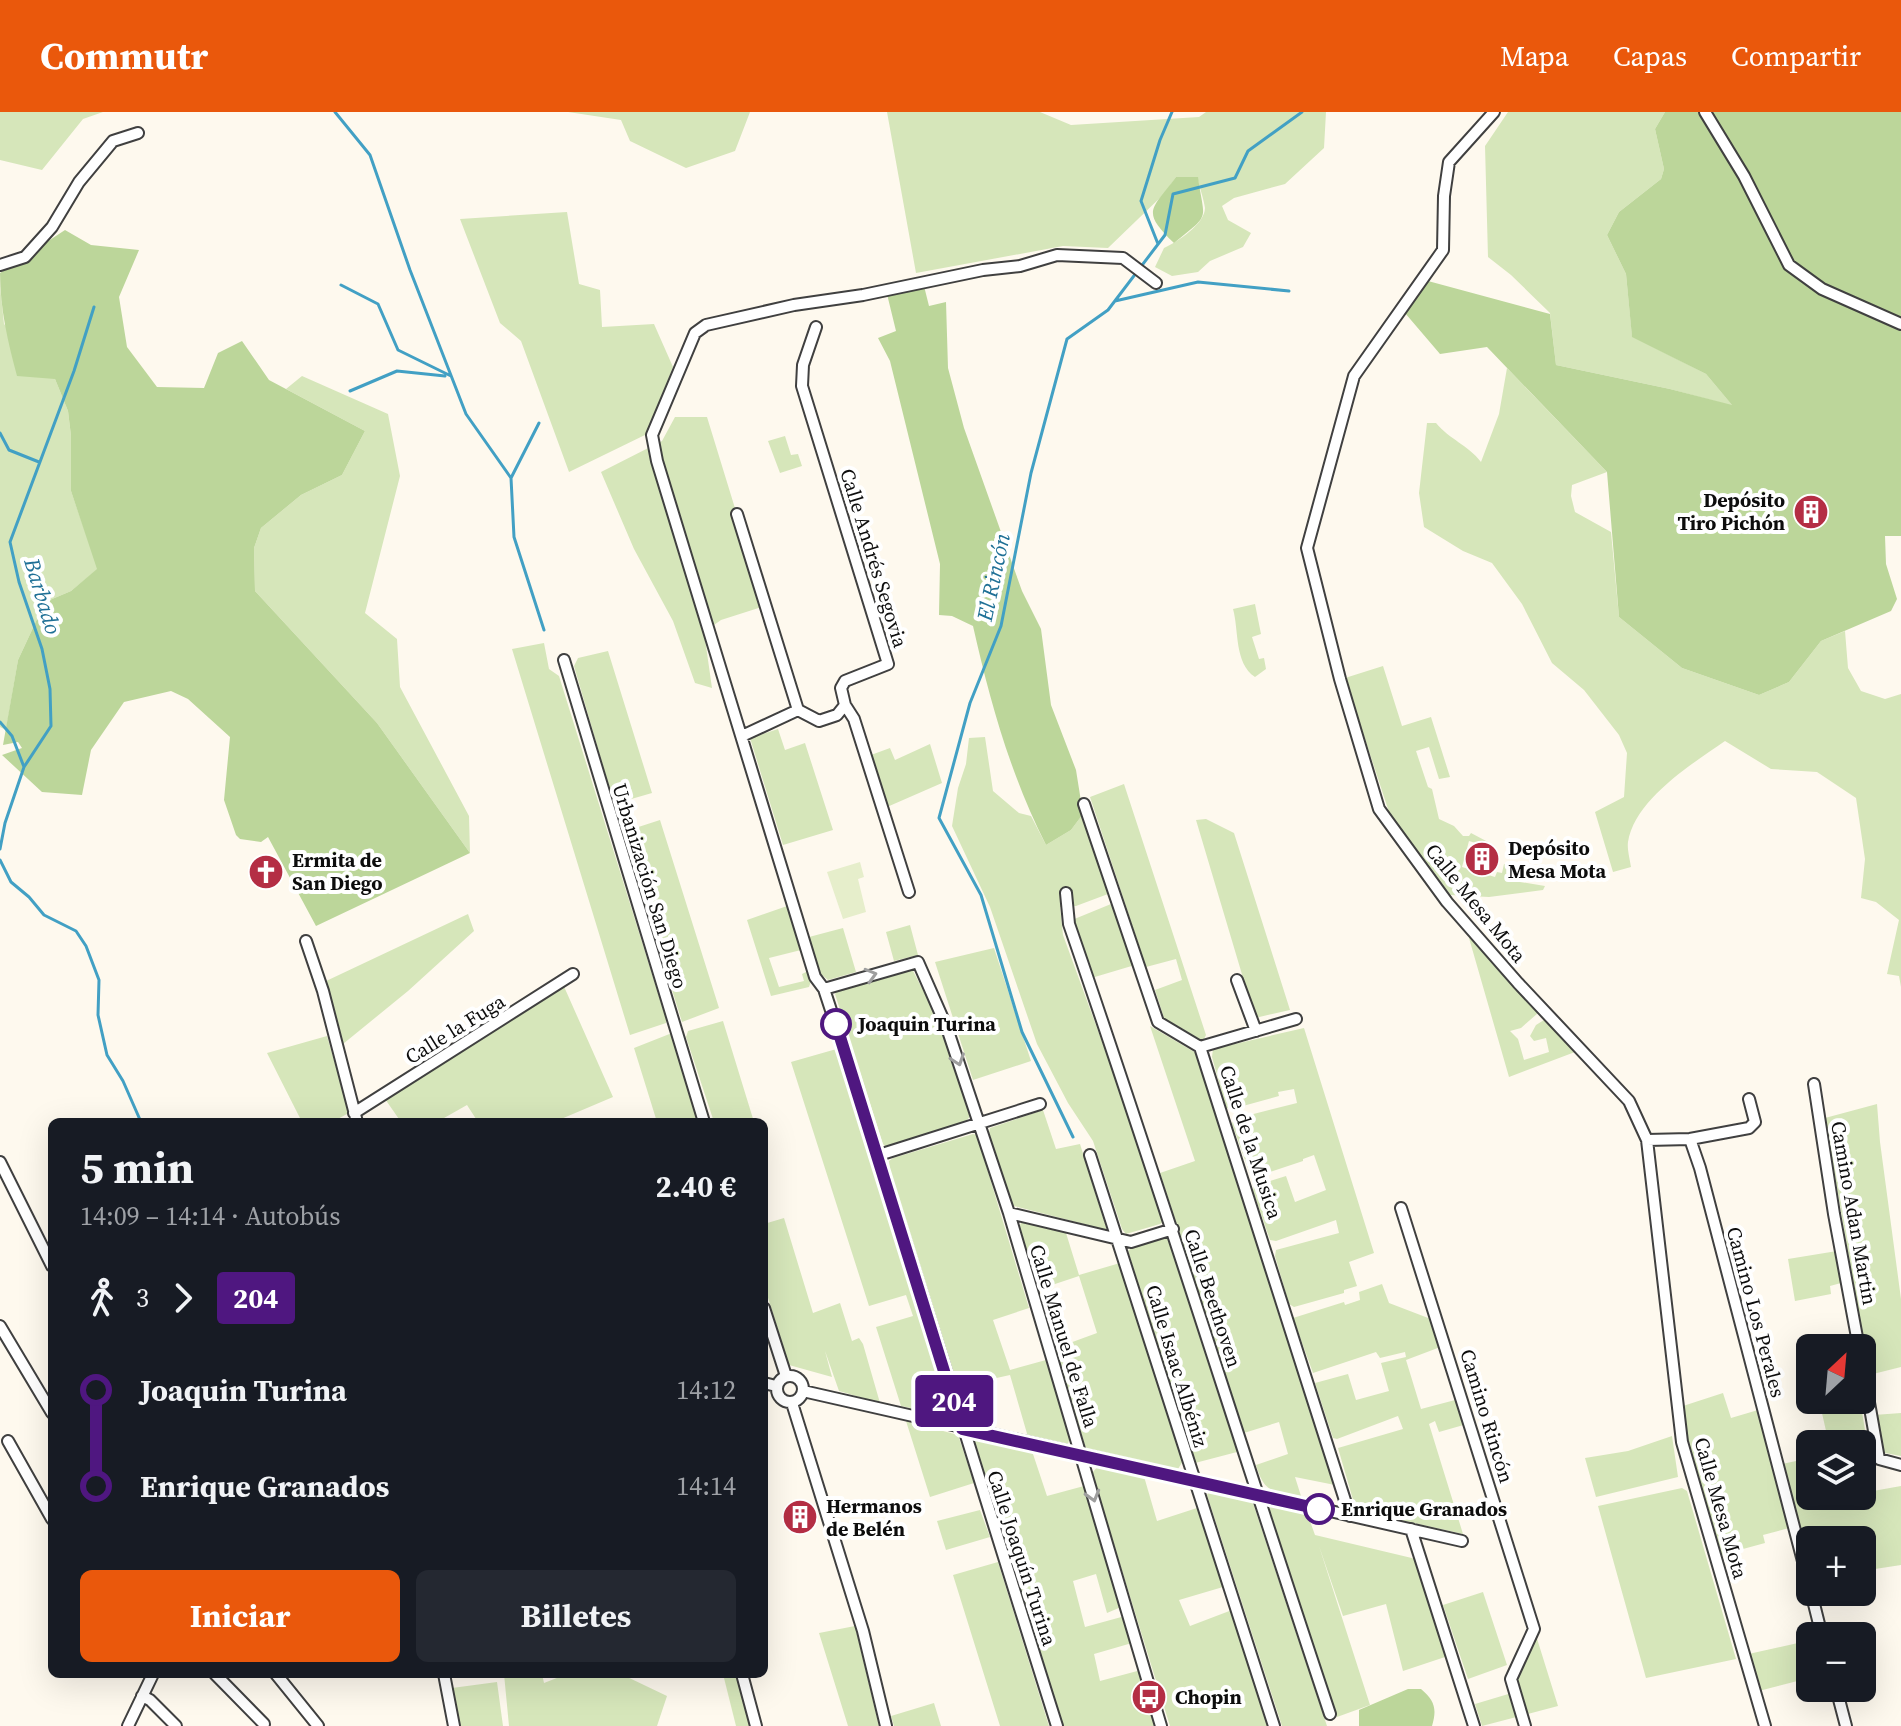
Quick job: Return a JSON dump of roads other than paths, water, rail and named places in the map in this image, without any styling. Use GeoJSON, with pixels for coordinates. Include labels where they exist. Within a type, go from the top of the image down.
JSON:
{"type":"FeatureCollection","features":[{"type":"Feature","properties":{"kind":"street","name":"Calle Mesa Mota"},"geometry":{"type":"LineString","coordinates":[[1494,112],[1449,162],[1444,196],[1443,250],[1354,376],[1307,548],[1340,679],[1379,809],[1447,902],[1629,1101],[1647,1140],[1682,1442],[1765,1726]]}},
{"type":"Feature","properties":{"kind":"street"},"geometry":{"type":"LineString","coordinates":[[1705,112],[1744,176],[1789,265],[1822,289],[1901,324]]}},
{"type":"Feature","properties":{"kind":"street"},"geometry":{"type":"LineString","coordinates":[[0,265],[25,257],[52,227],[79,182],[113,141],[138,133]]}},
{"type":"Feature","properties":{"kind":"street","name":"Calle Joaquín Turina"},"geometry":{"type":"LineString","coordinates":[[1057,1726],[879,1155],[824,989],[815,977],[665,488],[652,435],[695,333],[706,325],[794,305],[1020,266],[1057,255],[1123,258],[1156,283]]}},
{"type":"Feature","properties":{"kind":"street","name":"Calle Andrés Segovia"},"geometry":{"type":"LineString","coordinates":[[816,327],[803,365],[802,386],[888,664],[845,681],[841,688],[845,705]]}},
{"type":"Feature","properties":{"kind":"street"},"geometry":{"type":"LineString","coordinates":[[737,514],[798,710],[819,721],[837,715],[845,705],[854,719],[909,892]]}},
{"type":"Feature","properties":{"kind":"street","name":"Urbanización San Diego"},"geometry":{"type":"LineString","coordinates":[[564,660],[703,1118]]}},
{"type":"Feature","properties":{"kind":"street"},"geometry":{"type":"LineString","coordinates":[[742,736],[798,710]]}},
{"type":"Feature","properties":{"kind":"street","name":"Calle de la Musica"},"geometry":{"type":"LineString","coordinates":[[1084,804],[1158,1022],[1200,1047],[1350,1516]]}},
{"type":"Feature","properties":{"kind":"street","name":"Calle Beethoven"},"geometry":{"type":"LineString","coordinates":[[1066,893],[1069,924],[1173,1229],[1330,1714]]}},
{"type":"Feature","properties":{"kind":"street"},"geometry":{"type":"LineString","coordinates":[[306,941],[323,991],[355,1117]]}},
{"type":"Feature","properties":{"kind":"street","name":"Calle Manuel de Falla"},"geometry":{"type":"LineString","coordinates":[[824,989],[918,962],[947,1028],[1009,1213],[1161,1726]]}},
{"type":"Feature","properties":{"kind":"street","name":"Calle la Fuga"},"geometry":{"type":"LineString","coordinates":[[355,1117],[573,974]]}},
{"type":"Feature","properties":{"kind":"street"},"geometry":{"type":"LineString","coordinates":[[1237,980],[1256,1031]]}},
{"type":"Feature","properties":{"kind":"street"},"geometry":{"type":"LineString","coordinates":[[1200,1047],[1296,1019]]}},
{"type":"Feature","properties":{"kind":"street","name":"Camino Adan Martin"},"geometry":{"type":"LineString","coordinates":[[1814,1084],[1856,1334]]}},
{"type":"Feature","properties":{"kind":"street"},"geometry":{"type":"LineString","coordinates":[[1647,1140],[1690,1139],[1749,1128],[1755,1122],[1749,1099]]}},
{"type":"Feature","properties":{"kind":"street"},"geometry":{"type":"LineString","coordinates":[[879,1155],[1040,1104]]}},
{"type":"Feature","properties":{"kind":"street","name":"Camino Los Perales"},"geometry":{"type":"LineString","coordinates":[[1690,1139],[1796,1536]]}},
{"type":"Feature","properties":{"kind":"street","name":"Calle Isaac Albéniz"},"geometry":{"type":"LineString","coordinates":[[1090,1155],[1274,1726]]}},
{"type":"Feature","properties":{"kind":"street"},"geometry":{"type":"LineString","coordinates":[[0,1162],[47,1244]]}},
{"type":"Feature","properties":{"kind":"street","name":"Camino Rincón"},"geometry":{"type":"LineString","coordinates":[[1401,1208],[1534,1629],[1511,1679],[1525,1726]]}},
{"type":"Feature","properties":{"kind":"street"},"geometry":{"type":"LineString","coordinates":[[1009,1213],[1119,1241],[1131,1242],[1173,1229]]}},
{"type":"Feature","properties":{"kind":"street"},"geometry":{"type":"LineString","coordinates":[[768,1320],[786,1376]]}},
{"type":"Feature","properties":{"kind":"street"},"geometry":{"type":"LineString","coordinates":[[0,1326],[48,1406]]}},
{"type":"Feature","properties":{"kind":"street"},"geometry":{"type":"LineString","coordinates":[[776,1386],[786,1376]]}},
{"type":"Feature","properties":{"kind":"street"},"geometry":{"type":"LineString","coordinates":[[786,1376],[798,1379],[803,1391],[799,1399],[792,1403]]}},
{"type":"Feature","properties":{"kind":"street"},"geometry":{"type":"LineString","coordinates":[[768,1384],[776,1386]]}},
{"type":"Feature","properties":{"kind":"street"},"geometry":{"type":"LineString","coordinates":[[776,1386],[780,1398],[792,1403]]}},
{"type":"Feature","properties":{"kind":"street"},"geometry":{"type":"LineString","coordinates":[[803,1391],[1462,1541]]}},
{"type":"Feature","properties":{"kind":"street"},"geometry":{"type":"LineString","coordinates":[[792,1403],[863,1631],[886,1726]]}},
{"type":"Feature","properties":{"kind":"street"},"geometry":{"type":"LineString","coordinates":[[1871,1414],[1879,1459],[1901,1465]]}},
{"type":"Feature","properties":{"kind":"street"},"geometry":{"type":"LineString","coordinates":[[8,1441],[48,1512]]}},
{"type":"Feature","properties":{"kind":"street"},"geometry":{"type":"LineString","coordinates":[[1411,1529],[1474,1726]]}},
{"type":"Feature","properties":{"kind":"street"},"geometry":{"type":"LineString","coordinates":[[128,1726],[151,1678]]}},
{"type":"Feature","properties":{"kind":"street"},"geometry":{"type":"LineString","coordinates":[[219,1678],[264,1724]]}},
{"type":"Feature","properties":{"kind":"street"},"geometry":{"type":"LineString","coordinates":[[279,1678],[318,1726]]}},
{"type":"Feature","properties":{"kind":"street"},"geometry":{"type":"LineString","coordinates":[[445,1678],[454,1726]]}},
{"type":"Feature","properties":{"kind":"street"},"geometry":{"type":"LineString","coordinates":[[743,1678],[756,1726]]}},
{"type":"Feature","properties":{"kind":"street"},"geometry":{"type":"LineString","coordinates":[[142,1696],[176,1726]]}},
{"type":"Feature","properties":{"kind":"street"},"geometry":{"type":"LineString","coordinates":[[1840,1702],[1846,1726]]}},
{"type":"Feature","properties":{"kind":"waterway"},"geometry":{"type":"LineString","coordinates":[[335,112],[370,155],[410,270],[466,414],[511,478],[514,537],[544,630]]}},
{"type":"Feature","properties":{"kind":"waterway"},"geometry":{"type":"LineString","coordinates":[[1158,244],[1141,201],[1172,112]]}},
{"type":"Feature","properties":{"kind":"waterway","name":"El Rincón"},"geometry":{"type":"LineString","coordinates":[[1073,1137],[1022,1032],[981,895],[939,818],[970,703],[1001,626],[1031,473],[1067,339],[1108,310],[1165,235],[1173,194],[1235,178],[1248,151],[1302,112]]}},
{"type":"Feature","properties":{"kind":"waterway"},"geometry":{"type":"LineString","coordinates":[[1115,301],[1198,282],[1289,291]]}},
{"type":"Feature","properties":{"kind":"waterway"},"geometry":{"type":"LineString","coordinates":[[341,285],[378,304],[398,350],[451,376]]}},
{"type":"Feature","properties":{"kind":"waterway","name":"Barbado"},"geometry":{"type":"LineString","coordinates":[[0,849],[5,823],[24,767],[51,726],[50,689],[42,649],[19,582],[10,542],[74,371],[94,307]]}},
{"type":"Feature","properties":{"kind":"waterway"},"geometry":{"type":"LineString","coordinates":[[350,391],[397,371],[445,376]]}},
{"type":"Feature","properties":{"kind":"waterway"},"geometry":{"type":"LineString","coordinates":[[511,478],[539,423]]}},
{"type":"Feature","properties":{"kind":"waterway"},"geometry":{"type":"LineString","coordinates":[[0,433],[9,450],[39,462]]}},
{"type":"Feature","properties":{"kind":"waterway"},"geometry":{"type":"LineString","coordinates":[[0,722],[12,736],[24,767]]}},
{"type":"Feature","properties":{"kind":"waterway","name":"Barbado"},"geometry":{"type":"LineString","coordinates":[[0,860],[11,882],[44,915],[76,931],[86,946],[99,980],[98,1015],[107,1055],[139,1118]]}},
{"type":"Feature","properties":{"kind":"place","name":"Depósito Tiro Pichón"},"geometry":{"type":"Point","coordinates":[1811,512]}},
{"type":"Feature","properties":{"kind":"place","name":"Depósito Mesa Mota"},"geometry":{"type":"Point","coordinates":[1482,859]}},
{"type":"Feature","properties":{"kind":"place","name":"Ermita de San Diego"},"geometry":{"type":"Point","coordinates":[266,872]}},
{"type":"Feature","properties":{"kind":"place","name":"Joaquin Turina"},"geometry":{"type":"Point","coordinates":[836,1024]}},
{"type":"Feature","properties":{"kind":"place","name":"Enrique Granados"},"geometry":{"type":"Point","coordinates":[1319,1509]}},
{"type":"Feature","properties":{"kind":"place","name":"Hermanos de Belén"},"geometry":{"type":"Point","coordinates":[800,1517]}},
{"type":"Feature","properties":{"kind":"place","name":"Chopin"},"geometry":{"type":"Point","coordinates":[1149,1697]}}]}
